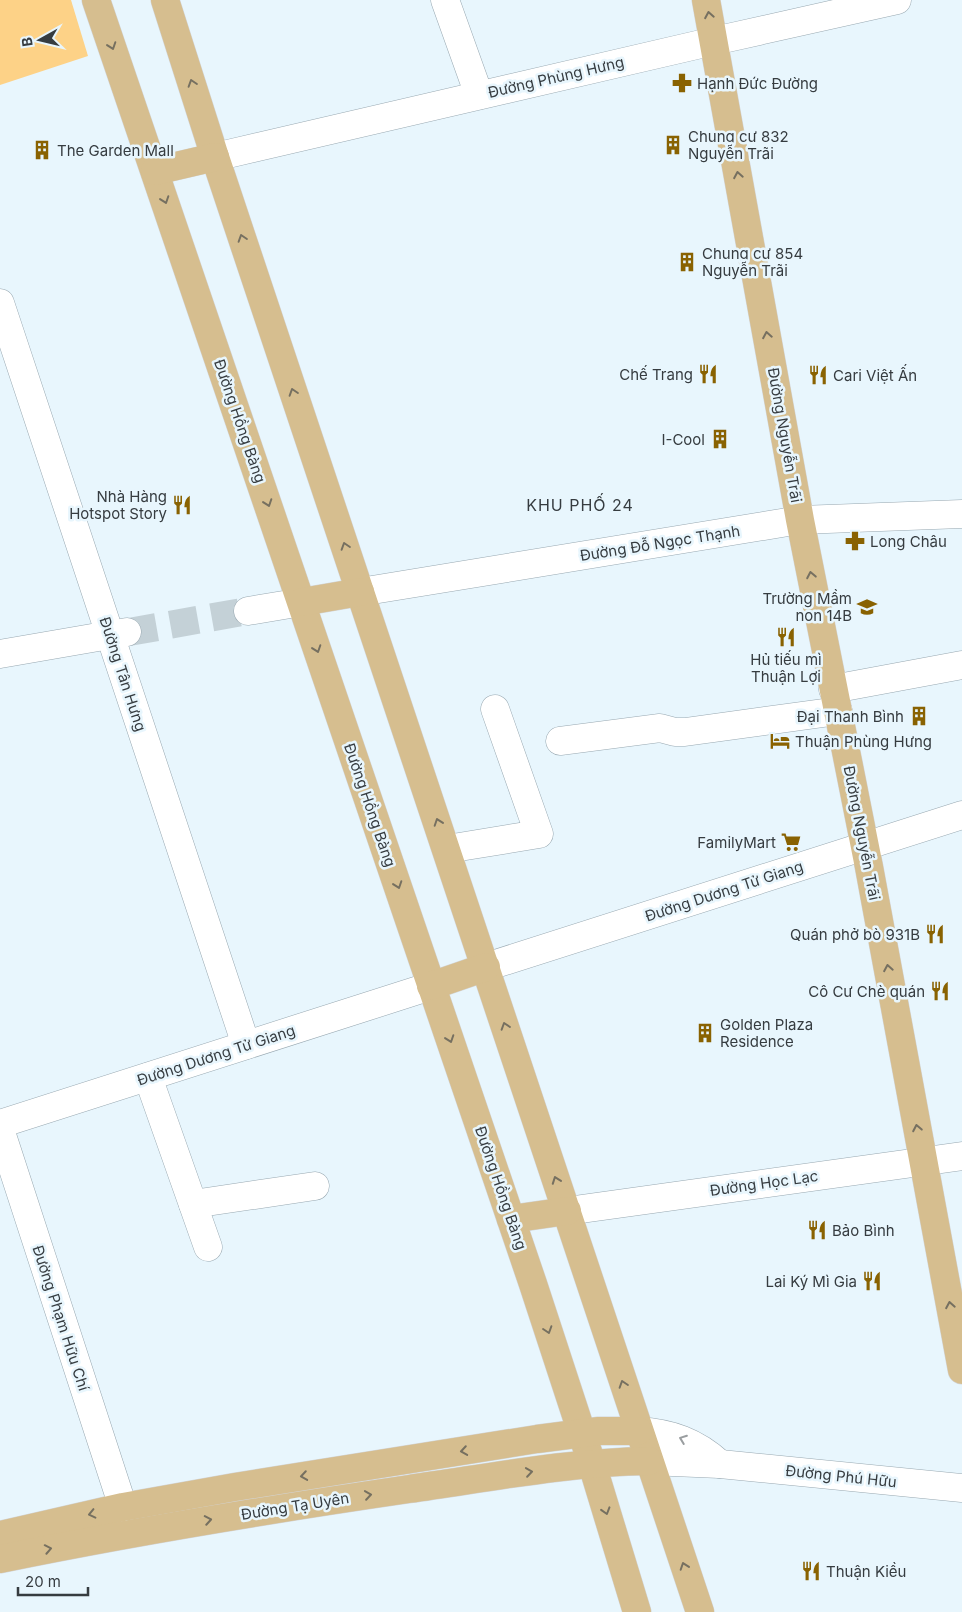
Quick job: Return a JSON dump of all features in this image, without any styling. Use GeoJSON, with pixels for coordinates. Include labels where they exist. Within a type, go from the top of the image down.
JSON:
{"type":"FeatureCollection","features":[{"type":"Feature","properties":{"kind":"main road","name":"Đường Hồng Bàng"},"geometry":{"type":"LineString","coordinates":[[96,0],[512,1219],[638,1612]]}},
{"type":"Feature","properties":{"kind":"main road"},"geometry":{"type":"LineString","coordinates":[[165,0],[215,157],[447,849],[638,1431],[700,1612]]}},
{"type":"Feature","properties":{"kind":"main road","name":"Đường Nguyễn Trãi"},"geometry":{"type":"LineString","coordinates":[[706,0],[800,520],[864,846],[962,1370]]}},
{"type":"Feature","properties":{"kind":"main road"},"geometry":{"type":"LineString","coordinates":[[155,171],[215,157]]}},
{"type":"Feature","properties":{"kind":"main road"},"geometry":{"type":"LineString","coordinates":[[302,602],[360,592]]}},
{"type":"Feature","properties":{"kind":"main road"},"geometry":{"type":"LineString","coordinates":[[431,986],[486,967]]}},
{"type":"Feature","properties":{"kind":"main road"},"geometry":{"type":"LineString","coordinates":[[512,1219],[566,1211]]}},
{"type":"Feature","properties":{"kind":"main road","name":"Đường Tạ Uyên"},"geometry":{"type":"LineString","coordinates":[[0,1534],[123,1507],[245,1485],[582,1433],[614,1430],[638,1431]]}},
{"type":"Feature","properties":{"kind":"main road","name":"Đường Tạ Uyên"},"geometry":{"type":"LineString","coordinates":[[0,1559],[132,1532],[368,1495],[592,1464],[620,1461],[649,1462]]}},
{"type":"Feature","properties":{"kind":"main road"},"geometry":{"type":"LineString","coordinates":[[123,1507],[132,1532]]}},
{"type":"Feature","properties":{"kind":"street"},"geometry":{"type":"LineString","coordinates":[[445,0],[479,95]]}},
{"type":"Feature","properties":{"kind":"street","name":"Đường Phùng Hưng"},"geometry":{"type":"LineString","coordinates":[[215,157],[897,0]]}},
{"type":"Feature","properties":{"kind":"street","name":"Đường Tân Hưng"},"geometry":{"type":"LineString","coordinates":[[0,303],[120,634],[246,1045]]}},
{"type":"Feature","properties":{"kind":"street","name":"Đường Đỗ Ngọc Thạnh"},"geometry":{"type":"LineString","coordinates":[[360,592],[800,520],[962,514]]}},
{"type":"Feature","properties":{"kind":"street"},"geometry":{"type":"LineString","coordinates":[[248,611],[302,602]]}},
{"type":"Feature","properties":{"kind":"street"},"geometry":{"type":"LineString","coordinates":[[0,654],[120,634]]}},
{"type":"Feature","properties":{"kind":"street"},"geometry":{"type":"LineString","coordinates":[[560,742],[660,728],[684,732],[835,700],[962,664]]}},
{"type":"Feature","properties":{"kind":"street"},"geometry":{"type":"LineString","coordinates":[[447,849],[539,834],[495,709]]}},
{"type":"Feature","properties":{"kind":"street","name":"Đường Dương Tử Giang"},"geometry":{"type":"LineString","coordinates":[[486,967],[962,815]]}},
{"type":"Feature","properties":{"kind":"street","name":"Đường Dương Tử Giang"},"geometry":{"type":"LineString","coordinates":[[0,1124],[431,986]]}},
{"type":"Feature","properties":{"kind":"street"},"geometry":{"type":"LineString","coordinates":[[148,1077],[208,1247]]}},
{"type":"Feature","properties":{"kind":"street","name":"Đường Phạm Hữu Chí"},"geometry":{"type":"LineString","coordinates":[[0,1129],[123,1507]]}},
{"type":"Feature","properties":{"kind":"street","name":"Đường Học Lạc"},"geometry":{"type":"LineString","coordinates":[[566,1211],[962,1156]]}},
{"type":"Feature","properties":{"kind":"street"},"geometry":{"type":"LineString","coordinates":[[193,1204],[315,1186]]}},
{"type":"Feature","properties":{"kind":"street"},"geometry":{"type":"LineString","coordinates":[[638,1431],[655,1432],[686,1440],[698,1446],[720,1464]]}},
{"type":"Feature","properties":{"kind":"street","name":"Đường Phú Hữu"},"geometry":{"type":"LineString","coordinates":[[649,1462],[720,1464],[962,1488]]}},
{"type":"Feature","properties":{"kind":"shaded area"},"geometry":{"type":"Polygon","coordinates":[[[0,0],[71,0],[88,56],[0,85],[0,0]]]}},
{"type":"Feature","properties":{"kind":"tunnel"},"geometry":{"type":"LineString","coordinates":[[129,632],[248,611]]}},
{"type":"Feature","properties":{"kind":"place","name":"Hạnh Đức Đường"},"geometry":{"type":"Point","coordinates":[682,83]}},
{"type":"Feature","properties":{"kind":"place","name":"Chung cư 832 Nguyễn Trãi"},"geometry":{"type":"Point","coordinates":[673,145]}},
{"type":"Feature","properties":{"kind":"place","name":"The Garden Mall"},"geometry":{"type":"Point","coordinates":[42,150]}},
{"type":"Feature","properties":{"kind":"place","name":"Chung cư 854 Nguyễn Trãi"},"geometry":{"type":"Point","coordinates":[687,262]}},
{"type":"Feature","properties":{"kind":"place","name":"Chế Trang"},"geometry":{"type":"Point","coordinates":[708,374]}},
{"type":"Feature","properties":{"kind":"place","name":"Cari Việt Ấn"},"geometry":{"type":"Point","coordinates":[818,375]}},
{"type":"Feature","properties":{"kind":"place","name":"I-Cool"},"geometry":{"type":"Point","coordinates":[720,439]}},
{"type":"Feature","properties":{"kind":"place","name":"Nhà Hàng Hotspot Story"},"geometry":{"type":"Point","coordinates":[182,505]}},
{"type":"Feature","properties":{"kind":"place","name":"Long Châu"},"geometry":{"type":"Point","coordinates":[855,541]}},
{"type":"Feature","properties":{"kind":"place","name":"Trường Mầm non 14B"},"geometry":{"type":"Point","coordinates":[867,607]}},
{"type":"Feature","properties":{"kind":"place","name":"Hủ tiếu mì Thuận Lợi"},"geometry":{"type":"Point","coordinates":[786,637]}},
{"type":"Feature","properties":{"kind":"place","name":"Đại Thanh Bình"},"geometry":{"type":"Point","coordinates":[919,716]}},
{"type":"Feature","properties":{"kind":"place","name":"Thuận Phùng Hưng"},"geometry":{"type":"Point","coordinates":[780,741]}},
{"type":"Feature","properties":{"kind":"place","name":"FamilyMart"},"geometry":{"type":"Point","coordinates":[791,842]}},
{"type":"Feature","properties":{"kind":"place","name":"Quán phở bò 931B"},"geometry":{"type":"Point","coordinates":[935,934]}},
{"type":"Feature","properties":{"kind":"place","name":"Cô Cư Chè quán"},"geometry":{"type":"Point","coordinates":[940,991]}},
{"type":"Feature","properties":{"kind":"place","name":"Golden Plaza Residence"},"geometry":{"type":"Point","coordinates":[705,1033]}},
{"type":"Feature","properties":{"kind":"place","name":"Bảo Bình"},"geometry":{"type":"Point","coordinates":[817,1230]}},
{"type":"Feature","properties":{"kind":"place","name":"Lai Ký Mì Gia"},"geometry":{"type":"Point","coordinates":[872,1281]}},
{"type":"Feature","properties":{"kind":"place","name":"Thuận Kiều"},"geometry":{"type":"Point","coordinates":[811,1571]}},
{"type":"Feature","properties":{"kind":"district","name":"KHU PHỐ 24"},"geometry":{"type":"Point","coordinates":[580,505]}}]}
